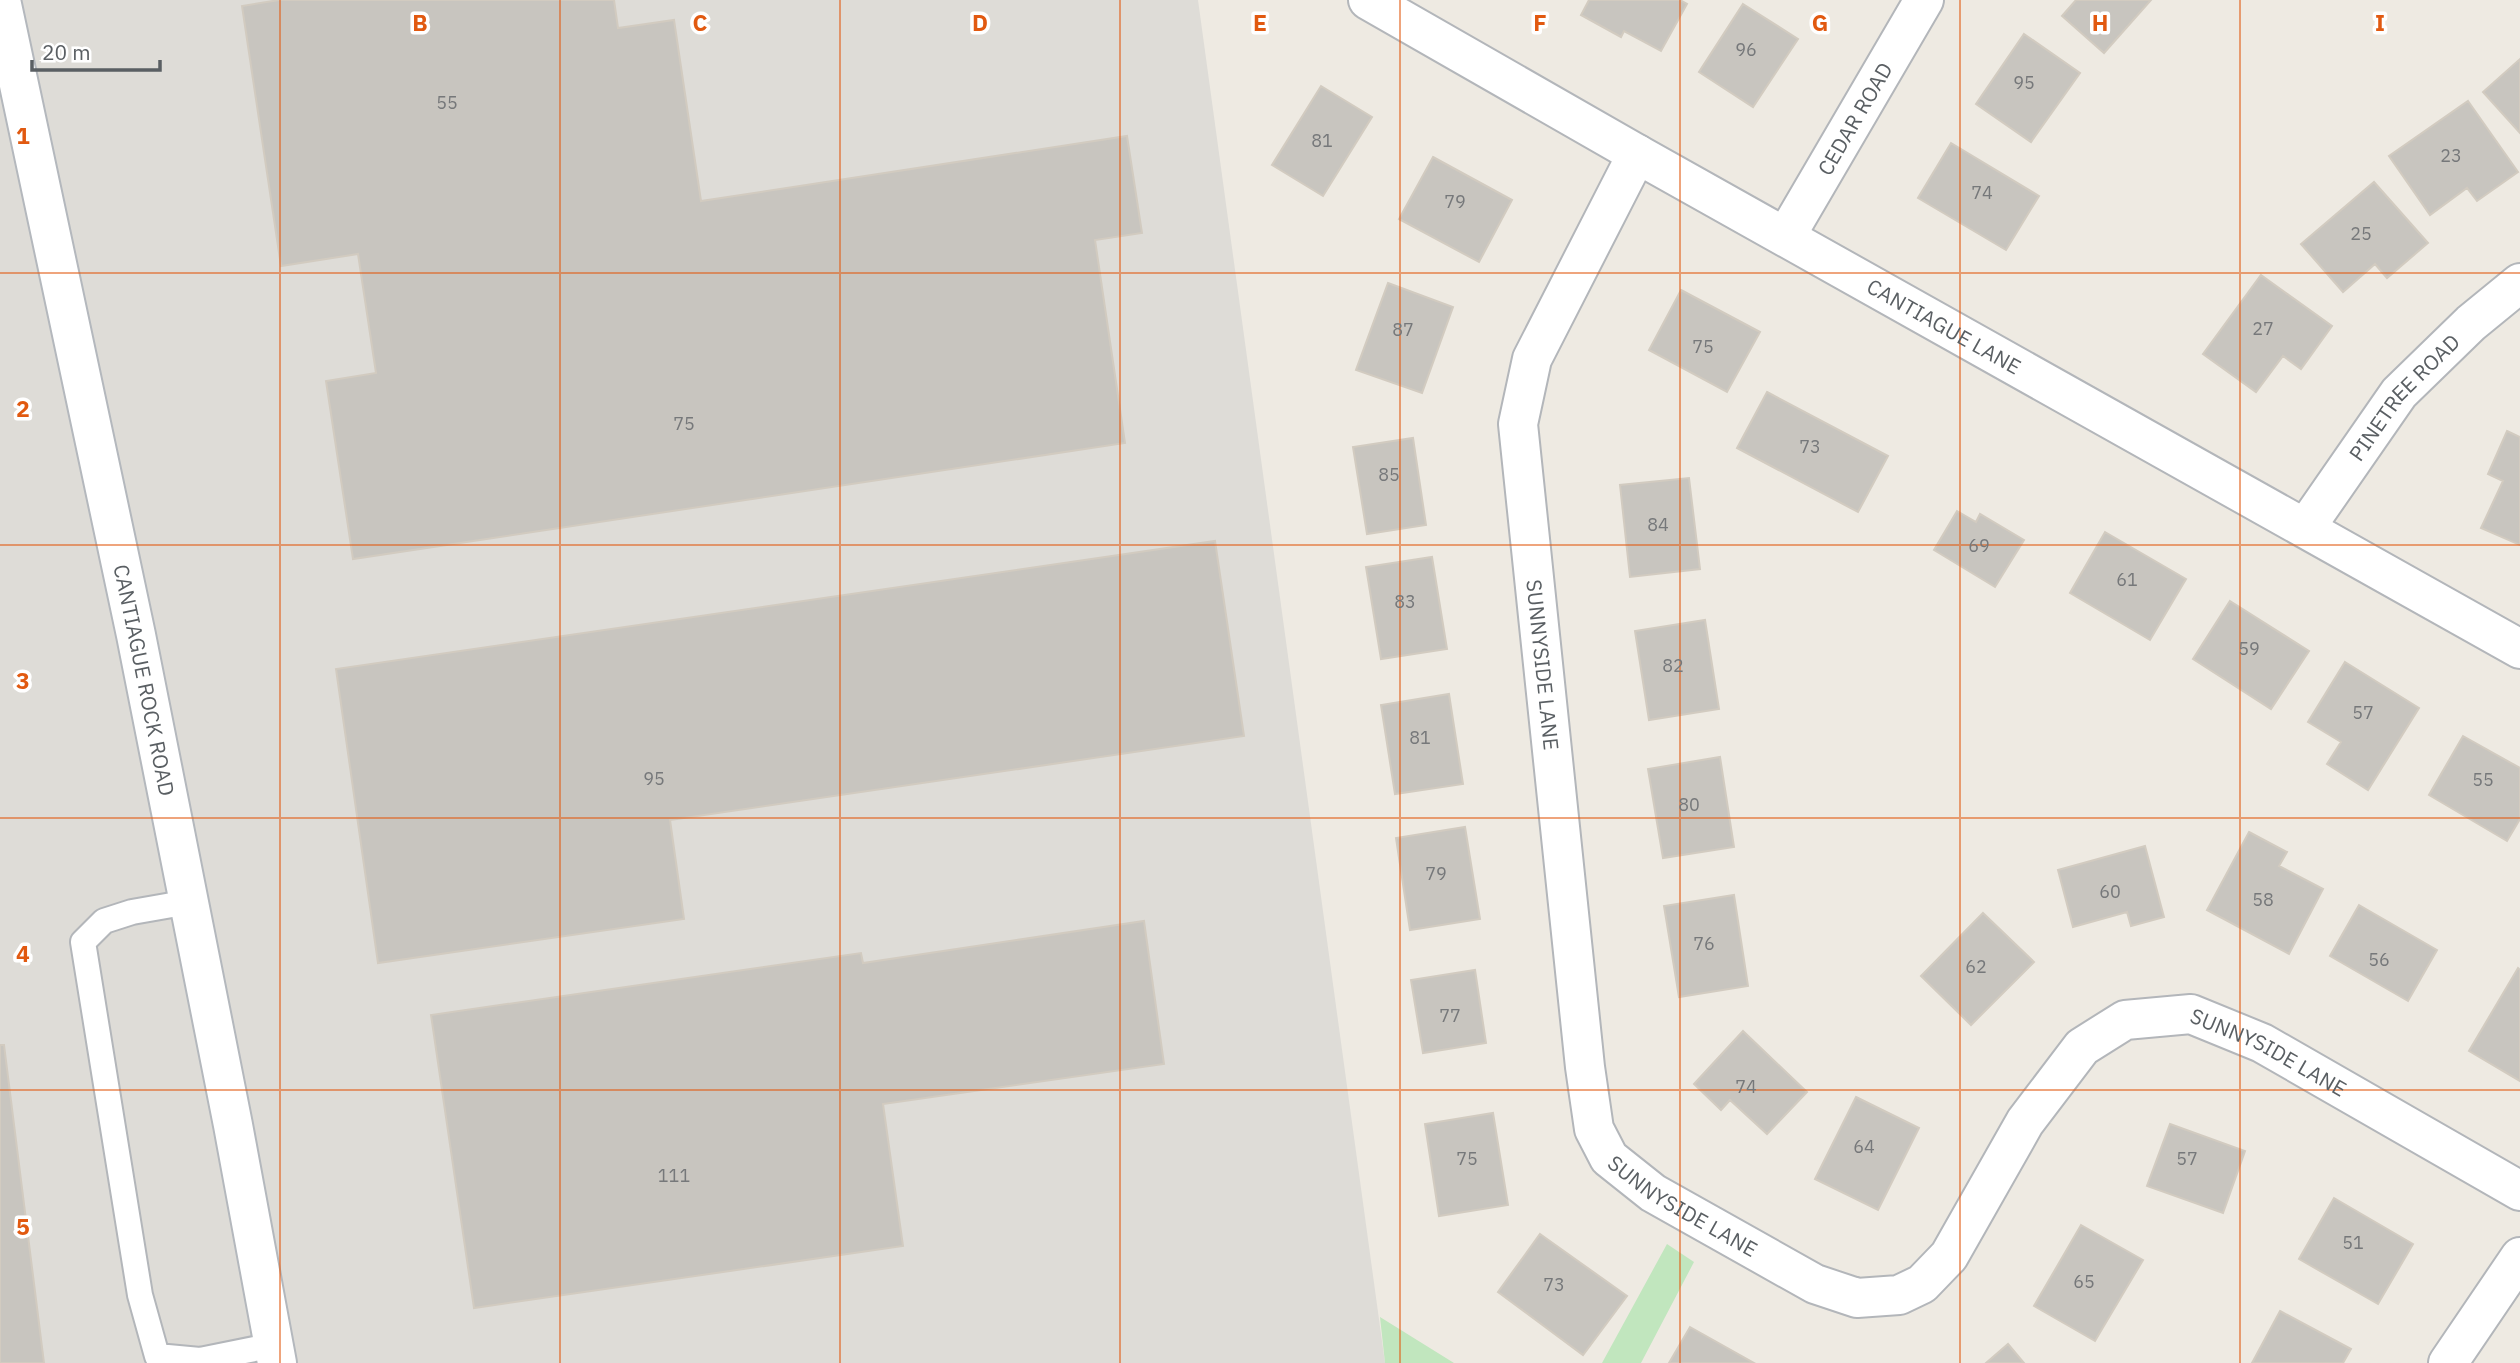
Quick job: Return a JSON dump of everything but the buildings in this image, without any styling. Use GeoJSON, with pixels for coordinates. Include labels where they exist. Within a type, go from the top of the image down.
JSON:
{"type":"FeatureCollection","features":[{"type":"Feature","properties":{"kind":"street","name":"CANTIAGUE ROCK ROAD"},"geometry":{"type":"LineString","coordinates":[[1,0],[136,635],[276,1354]]}},
{"type":"Feature","properties":{"kind":"street","name":"CANTIAGUE LANE"},"geometry":{"type":"LineString","coordinates":[[1368,0],[1637,154],[2520,649]]}},
{"type":"Feature","properties":{"kind":"street","name":"CEDAR ROAD"},"geometry":{"type":"LineString","coordinates":[[1786,236],[1924,0]]}},
{"type":"Feature","properties":{"kind":"street","name":"SUNNYSIDE LANE"},"geometry":{"type":"LineString","coordinates":[[1637,154],[1532,359],[1518,424],[1585,1067],[1594,1129],[1609,1158],[1653,1193],[1815,1284],[1857,1298],[1899,1295],[1922,1284],[1949,1256],[2025,1122],[2082,1047],[2125,1020],[2191,1014],[2262,1042],[2520,1191]]}},
{"type":"Feature","properties":{"kind":"street","name":"PINETREE ROAD"},"geometry":{"type":"LineString","coordinates":[[2306,527],[2399,393],[2471,323],[2520,283]]}},
{"type":"Feature","properties":{"kind":"street"},"geometry":{"type":"LineString","coordinates":[[2448,1363],[2520,1257]]}},
{"type":"Feature","properties":{"kind":"lane"},"geometry":{"type":"LineString","coordinates":[[189,902],[104,920],[83,942],[140,1295],[157,1356],[200,1360],[276,1354]]}},
{"type":"Feature","properties":{"kind":"shaded area"},"geometry":{"type":"Polygon","coordinates":[[[0,0],[1198,0],[1385,1363],[0,1363],[0,0]]]}},
{"type":"Feature","properties":{"kind":"green space"},"geometry":{"type":"Polygon","coordinates":[[[1667,1244],[1694,1262],[1641,1363],[1602,1363],[1667,1244]]]}},
{"type":"Feature","properties":{"kind":"green space"},"geometry":{"type":"Polygon","coordinates":[[[1380,1317],[1454,1363],[1385,1363],[1380,1317]]]}}]}
